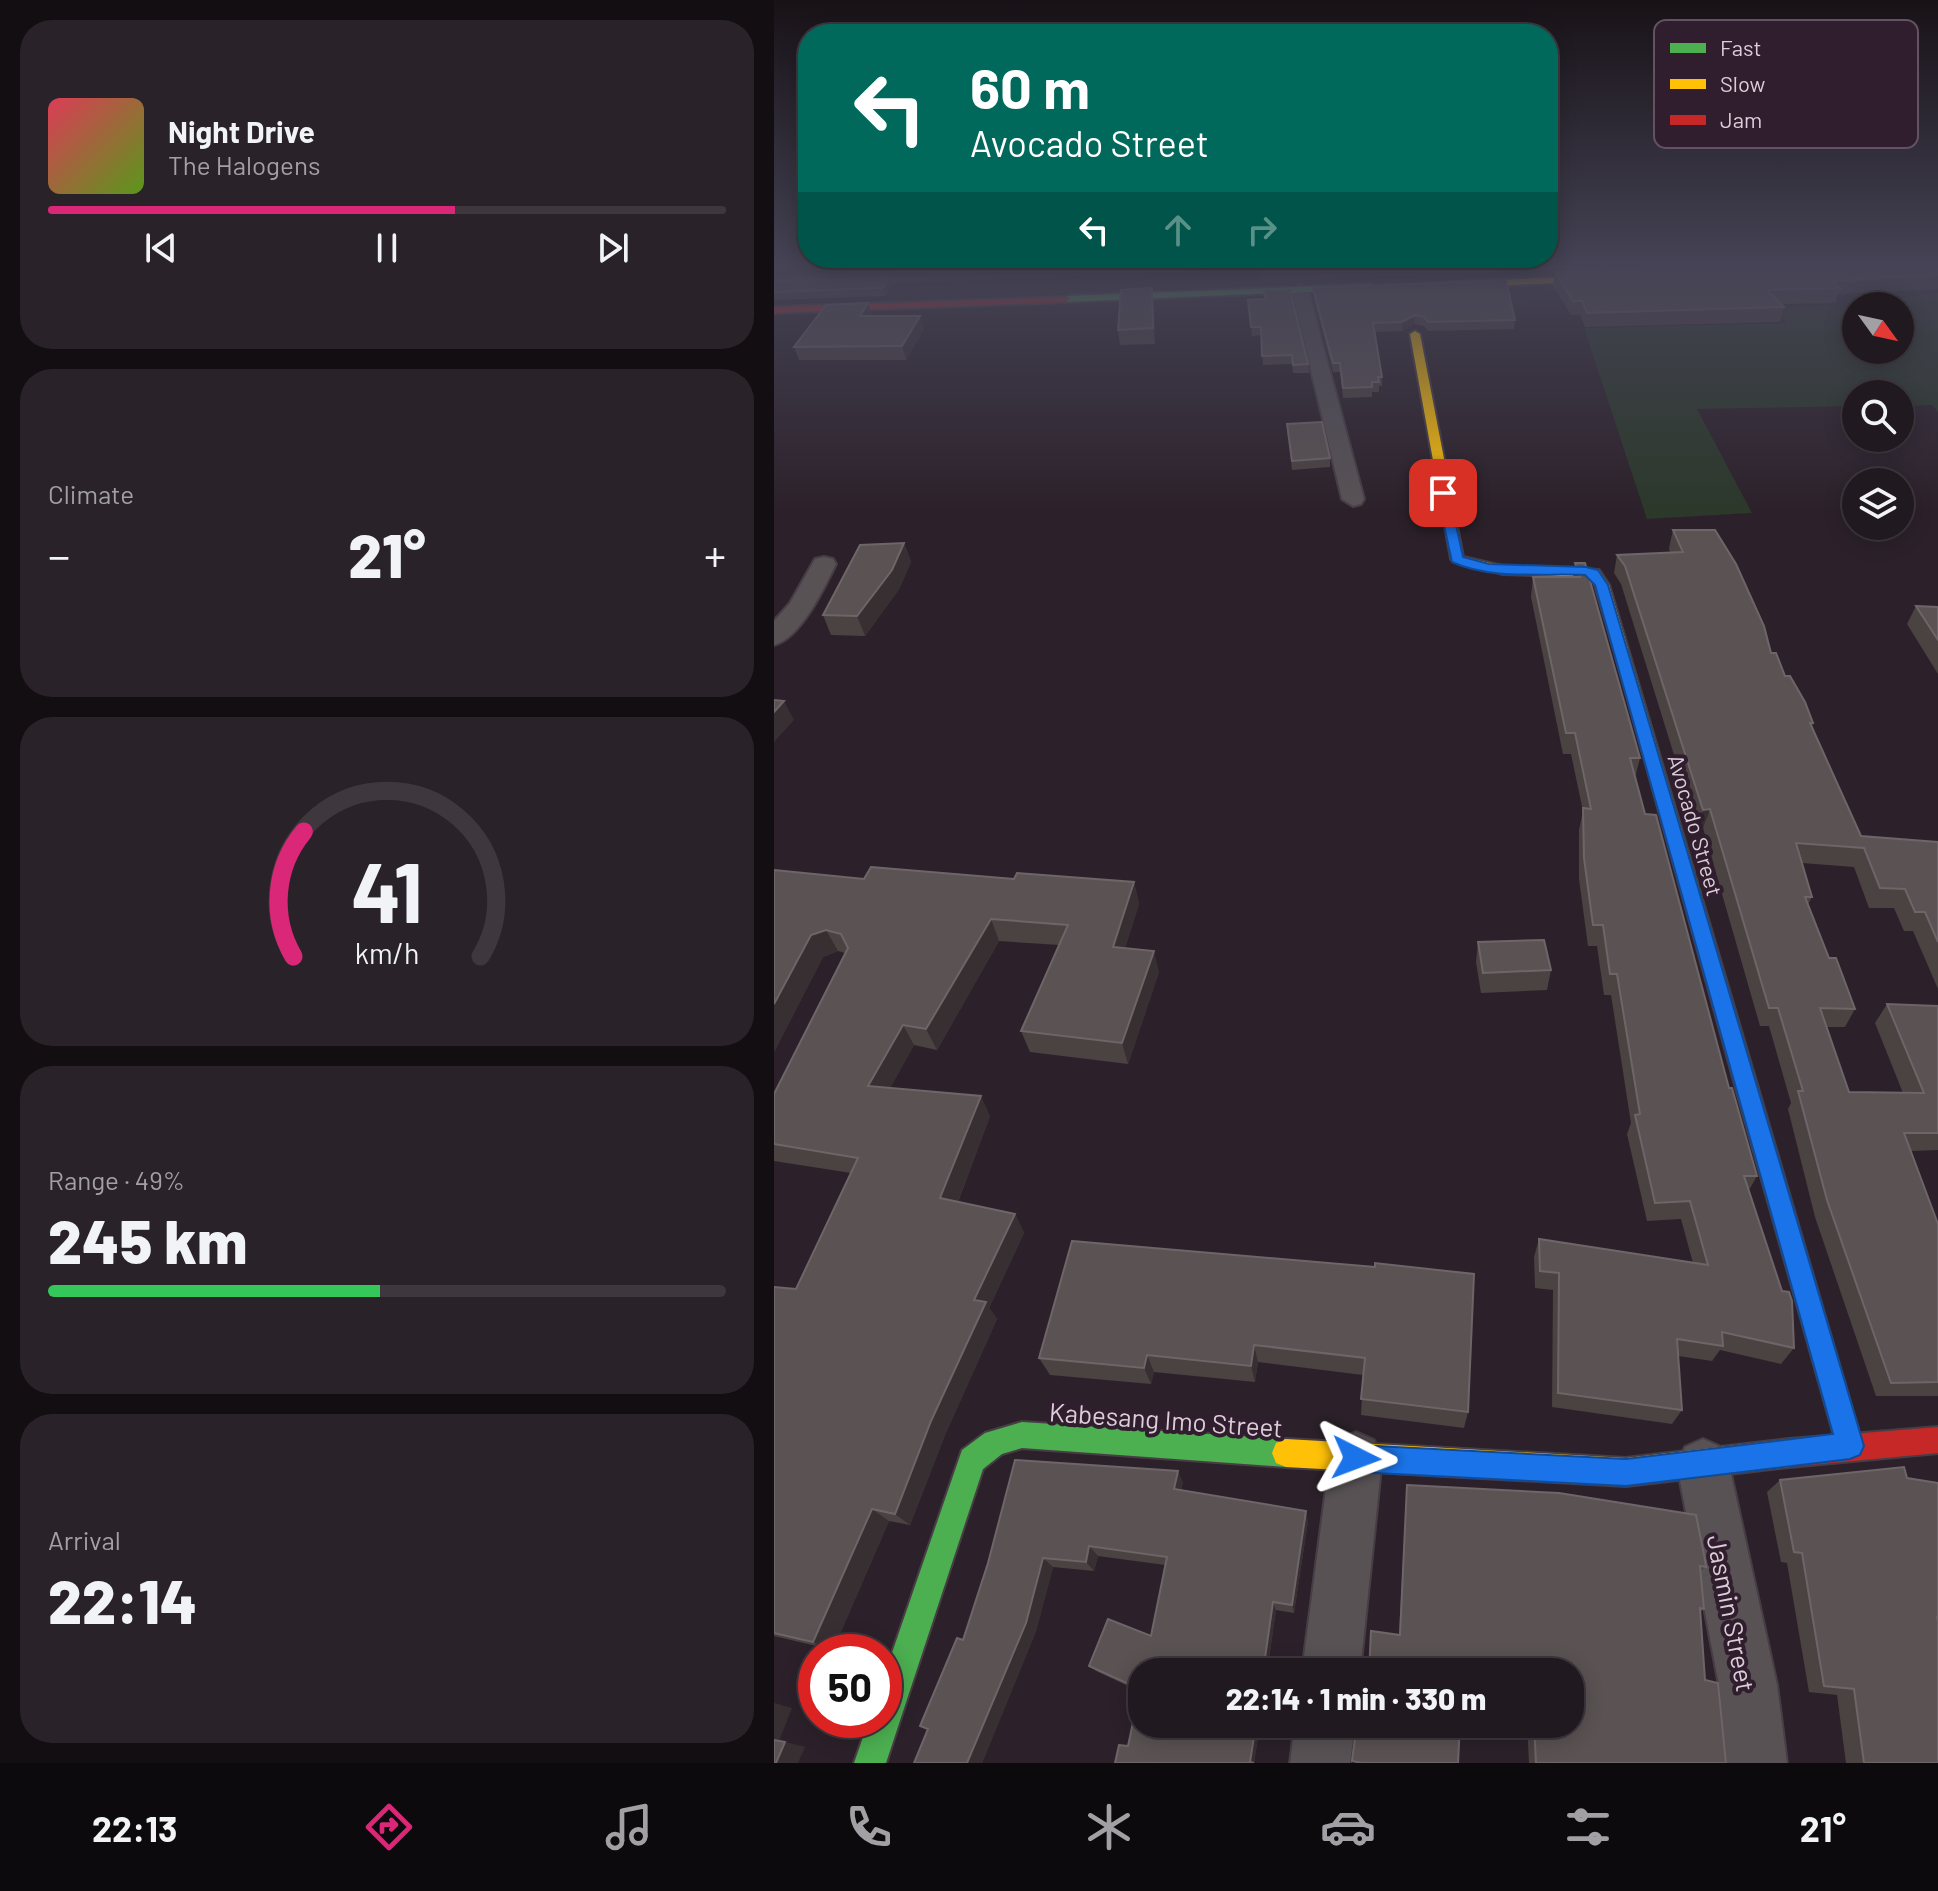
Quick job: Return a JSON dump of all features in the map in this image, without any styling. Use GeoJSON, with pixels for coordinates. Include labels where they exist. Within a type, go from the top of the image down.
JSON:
{"type":"FeatureCollection","features":[{"type":"Feature","properties":{"kind":"street"},"geometry":{"type":"LineString","coordinates":[[1316,346],[1353,499]]}},
{"type":"Feature","properties":{"kind":"street","name":"Avocado Street"},"geometry":{"type":"LineString","coordinates":[[1417,346],[1457,559],[1489,568],[1586,571],[1594,573],[1602,585],[1850,1446]]}},
{"type":"Feature","properties":{"kind":"street"},"geometry":{"type":"LineString","coordinates":[[774,637],[801,606],[824,564]]}},
{"type":"Feature","properties":{"kind":"street","name":"Kabesang Imo Street"},"geometry":{"type":"LineString","coordinates":[[870,1763],[972,1460],[995,1443],[1022,1435],[1356,1458],[1626,1472],[1850,1446],[1938,1440]]}},
{"type":"Feature","properties":{"kind":"street"},"geometry":{"type":"LineString","coordinates":[[1333,1658],[1356,1458]]}},
{"type":"Feature","properties":{"kind":"street","name":"Jasmin Street"},"geometry":{"type":"LineString","coordinates":[[1703,1465],[1748,1685],[1757,1763]]}},
{"type":"Feature","properties":{"kind":"street"},"geometry":{"type":"LineString","coordinates":[[1320,1763],[1323,1738]]}},
{"type":"Feature","properties":{"kind":"green space"},"geometry":{"type":"Polygon","coordinates":[[[1590,346],[1842,346],[1842,364],[1914,364],[1914,346],[1938,346],[1938,412],[1932,405],[1914,406],[1914,380],[1842,380],[1842,406],[1697,409],[1752,513],[1647,519],[1590,346]]]}},
{"type":"Feature","properties":{"kind":"building"},"geometry":{"type":"Polygon","coordinates":[[[1262,346],[1304,346],[1308,364],[1293,365],[1292,355],[1262,356],[1262,346]]]}},
{"type":"Feature","properties":{"kind":"building"},"geometry":{"type":"Polygon","coordinates":[[[1329,346],[1377,346],[1382,377],[1378,377],[1379,382],[1372,382],[1372,387],[1343,388],[1340,363],[1333,363],[1329,346]]]}},
{"type":"Feature","properties":{"kind":"building"},"geometry":{"type":"Polygon","coordinates":[[[1322,422],[1330,458],[1292,461],[1287,424],[1322,422]]]}},
{"type":"Feature","properties":{"kind":"building"},"geometry":{"type":"Polygon","coordinates":[[[1673,530],[1715,530],[1736,564],[1764,626],[1771,653],[1776,653],[1785,676],[1790,676],[1805,702],[1813,723],[1810,723],[1861,836],[1938,842],[1938,942],[1925,912],[1915,912],[1905,889],[1880,888],[1864,848],[1796,843],[1812,897],[1805,897],[1829,958],[1836,958],[1855,1009],[1820,1008],[1849,1092],[1924,1093],[1887,1004],[1938,1006],[1938,1133],[1904,1133],[1938,1224],[1938,1382],[1891,1383],[1827,1200],[1798,1091],[1803,1091],[1778,1008],[1769,1008],[1710,809],[1703,810],[1625,566],[1617,555],[1683,552],[1673,530]]]}},
{"type":"Feature","properties":{"kind":"building"},"geometry":{"type":"Polygon","coordinates":[[[904,543],[892,570],[857,616],[823,615],[860,545],[904,543]]]}},
{"type":"Feature","properties":{"kind":"building"},"geometry":{"type":"Polygon","coordinates":[[[1575,563],[1585,563],[1640,758],[1630,758],[1645,814],[1656,815],[1729,1088],[1732,1088],[1757,1176],[1744,1176],[1782,1291],[1789,1292],[1792,1301],[1794,1348],[1722,1332],[1723,1346],[1677,1339],[1682,1410],[1558,1393],[1559,1273],[1540,1271],[1539,1239],[1708,1265],[1690,1201],[1655,1203],[1635,1115],[1640,1114],[1617,974],[1610,974],[1603,925],[1593,925],[1584,858],[1583,808],[1591,809],[1575,733],[1566,733],[1533,577],[1580,577],[1575,563]]]}},
{"type":"Feature","properties":{"kind":"building"},"geometry":{"type":"Polygon","coordinates":[[[1916,606],[1938,607],[1938,640],[1916,606]]]}},
{"type":"Feature","properties":{"kind":"building"},"geometry":{"type":"Polygon","coordinates":[[[774,700],[784,701],[774,712],[774,700]]]}},
{"type":"Feature","properties":{"kind":"building"},"geometry":{"type":"Polygon","coordinates":[[[871,867],[1014,879],[1017,873],[1134,882],[1113,947],[1154,951],[1122,1043],[1021,1031],[1068,925],[991,919],[926,1029],[903,1025],[868,1086],[981,1096],[940,1198],[1015,1214],[974,1300],[986,1302],[931,1421],[895,1514],[872,1509],[817,1634],[798,1634],[798,1639],[774,1633],[774,1287],[796,1289],[858,1158],[774,1144],[774,1094],[848,948],[841,934],[826,930],[811,935],[774,1004],[774,870],[864,879],[871,867]]]}},
{"type":"Feature","properties":{"kind":"building"},"geometry":{"type":"Polygon","coordinates":[[[1544,940],[1551,970],[1483,973],[1478,942],[1544,940]]]}},
{"type":"Feature","properties":{"kind":"building"},"geometry":{"type":"Polygon","coordinates":[[[1072,1241],[1375,1267],[1375,1263],[1474,1274],[1468,1412],[1361,1399],[1365,1358],[1254,1345],[1251,1366],[1147,1355],[1144,1368],[1039,1358],[1072,1241]]]}},
{"type":"Feature","properties":{"kind":"building"},"geometry":{"type":"Polygon","coordinates":[[[1015,1460],[1178,1471],[1174,1489],[1306,1511],[1292,1605],[1273,1602],[1265,1658],[1128,1658],[1128,1684],[1089,1666],[1108,1619],[1151,1636],[1167,1557],[1089,1546],[1086,1562],[1043,1558],[1026,1623],[967,1763],[914,1763],[928,1729],[920,1726],[957,1638],[963,1640],[988,1563],[1015,1460]]]}},
{"type":"Feature","properties":{"kind":"building"},"geometry":{"type":"Polygon","coordinates":[[[1904,1467],[1907,1478],[1938,1483],[1938,1763],[1864,1763],[1854,1689],[1824,1686],[1802,1553],[1794,1552],[1780,1480],[1904,1467]]]}},
{"type":"Feature","properties":{"kind":"building"},"geometry":{"type":"Polygon","coordinates":[[[1407,1485],[1559,1493],[1696,1515],[1706,1567],[1700,1566],[1705,1680],[1718,1683],[1726,1763],[1536,1763],[1535,1738],[1584,1738],[1584,1658],[1370,1658],[1371,1631],[1400,1635],[1407,1485]]]}},
{"type":"Feature","properties":{"kind":"building"},"geometry":{"type":"Polygon","coordinates":[[[1130,1738],[1254,1738],[1250,1762],[1254,1763],[1115,1763],[1119,1745],[1128,1746],[1130,1738]]]}},
{"type":"Feature","properties":{"kind":"building"},"geometry":{"type":"Polygon","coordinates":[[[1355,1738],[1459,1738],[1458,1763],[1352,1761],[1355,1738]]]}},
{"type":"Feature","properties":{"kind":"building"},"geometry":{"type":"Polygon","coordinates":[[[774,1740],[785,1742],[776,1763],[774,1763],[774,1740]]]}},
{"type":"Feature","properties":{"kind":"traffic: fast"},"geometry":{"type":"LineString","coordinates":[[1621,649],[1747,1088]]}},
{"type":"Feature","properties":{"kind":"traffic: fast"},"geometry":{"type":"LineString","coordinates":[[870,1763],[972,1460],[995,1443],[1022,1435],[1286,1453]]}},
{"type":"Feature","properties":{"kind":"traffic: slow"},"geometry":{"type":"LineString","coordinates":[[1417,346],[1457,559],[1503,570],[1594,573],[1602,585],[1621,649]]}},
{"type":"Feature","properties":{"kind":"traffic: slow"},"geometry":{"type":"LineString","coordinates":[[1747,1088],[1850,1446]]}},
{"type":"Feature","properties":{"kind":"traffic: slow"},"geometry":{"type":"LineString","coordinates":[[1286,1453],[1626,1472],[1789,1453]]}},
{"type":"Feature","properties":{"kind":"traffic: jam"},"geometry":{"type":"LineString","coordinates":[[1789,1453],[1938,1440]]}},
{"type":"Feature","properties":{"kind":"route"},"geometry":{"type":"LineString","coordinates":[[1356,1458],[1626,1472],[1850,1446],[1602,585],[1594,573],[1586,571],[1489,568],[1457,559],[1443,493]]}}]}
